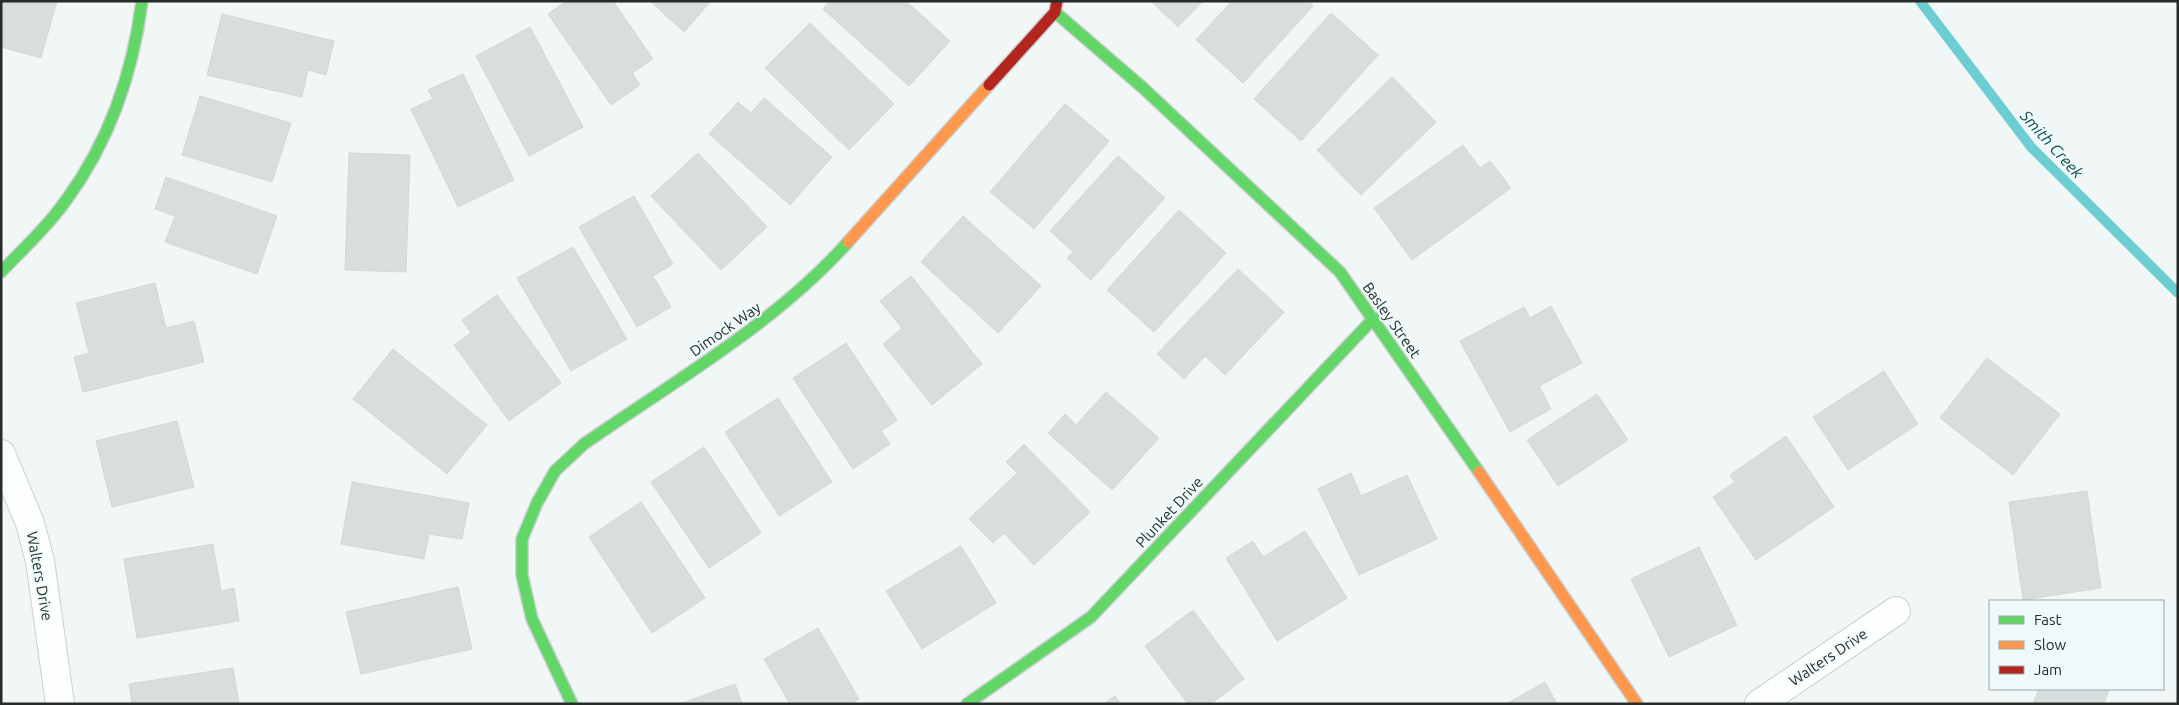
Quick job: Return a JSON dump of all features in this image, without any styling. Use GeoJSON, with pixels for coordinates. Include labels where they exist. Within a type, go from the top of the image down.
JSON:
{"type":"FeatureCollection","features":[{"type":"Feature","properties":{"kind":"street"},"geometry":{"type":"LineString","coordinates":[[1,272],[50,222],[94,158],[124,91],[140,20],[142,1]]}},
{"type":"Feature","properties":{"kind":"street","name":"Basley Street"},"geometry":{"type":"LineString","coordinates":[[1056,7],[1340,272],[1374,318],[1638,704]]}},
{"type":"Feature","properties":{"kind":"street","name":"Dimock Way"},"geometry":{"type":"LineString","coordinates":[[572,704],[532,619],[522,575],[522,539],[537,502],[556,470],[584,444],[781,308],[828,265],[1056,7]]}},
{"type":"Feature","properties":{"kind":"street","name":"Plunket Drive"},"geometry":{"type":"LineString","coordinates":[[967,704],[1092,617],[1374,318]]}},
{"type":"Feature","properties":{"kind":"street","name":"Walters Drive"},"geometry":{"type":"LineString","coordinates":[[1,454],[30,523],[40,561],[60,704]]}},
{"type":"Feature","properties":{"kind":"street","name":"Walters Drive"},"geometry":{"type":"LineString","coordinates":[[1760,704],[1896,611]]}},
{"type":"Feature","properties":{"kind":"building"},"geometry":{"type":"Polygon","coordinates":[[[1,1],[57,1],[41,58],[1,47],[1,1]]]}},
{"type":"Feature","properties":{"kind":"building"},"geometry":{"type":"Polygon","coordinates":[[[566,1],[613,1],[653,59],[632,73],[640,85],[611,105],[548,14],[566,1]]]}},
{"type":"Feature","properties":{"kind":"building"},"geometry":{"type":"Polygon","coordinates":[[[650,1],[711,1],[684,32],[650,1]]]}},
{"type":"Feature","properties":{"kind":"building"},"geometry":{"type":"Polygon","coordinates":[[[830,1],[906,1],[950,41],[909,86],[823,9],[830,1]]]}},
{"type":"Feature","properties":{"kind":"building"},"geometry":{"type":"Polygon","coordinates":[[[1151,1],[1203,1],[1178,27],[1151,1]]]}},
{"type":"Feature","properties":{"kind":"building"},"geometry":{"type":"Polygon","coordinates":[[[1232,1],[1308,1],[1313,6],[1243,83],[1196,40],[1232,1]]]}},
{"type":"Feature","properties":{"kind":"building"},"geometry":{"type":"Polygon","coordinates":[[[1331,13],[1378,55],[1301,141],[1254,99],[1331,13]]]}},
{"type":"Feature","properties":{"kind":"building"},"geometry":{"type":"Polygon","coordinates":[[[222,14],[334,41],[326,75],[308,70],[302,97],[207,75],[222,14]]]}},
{"type":"Feature","properties":{"kind":"building"},"geometry":{"type":"Polygon","coordinates":[[[810,23],[894,104],[849,150],[765,68],[810,23]]]}},
{"type":"Feature","properties":{"kind":"building"},"geometry":{"type":"Polygon","coordinates":[[[530,27],[583,127],[529,156],[476,56],[530,27]]]}},
{"type":"Feature","properties":{"kind":"building"},"geometry":{"type":"Polygon","coordinates":[[[463,74],[514,180],[458,207],[411,109],[433,99],[428,90],[463,74]]]}},
{"type":"Feature","properties":{"kind":"building"},"geometry":{"type":"Polygon","coordinates":[[[1392,77],[1436,122],[1361,195],[1317,150],[1392,77]]]}},
{"type":"Feature","properties":{"kind":"building"},"geometry":{"type":"Polygon","coordinates":[[[200,96],[291,123],[272,182],[182,155],[200,96]]]}},
{"type":"Feature","properties":{"kind":"building"},"geometry":{"type":"Polygon","coordinates":[[[764,98],[832,157],[790,205],[709,134],[738,102],[751,113],[764,98]]]}},
{"type":"Feature","properties":{"kind":"building"},"geometry":{"type":"Polygon","coordinates":[[[1065,104],[1109,141],[1034,229],[990,192],[1065,104]]]}},
{"type":"Feature","properties":{"kind":"building"},"geometry":{"type":"Polygon","coordinates":[[[1463,145],[1480,168],[1490,161],[1511,188],[1412,260],[1374,208],[1463,145]]]}},
{"type":"Feature","properties":{"kind":"building"},"geometry":{"type":"Polygon","coordinates":[[[349,153],[410,155],[406,272],[345,270],[349,153]]]}},
{"type":"Feature","properties":{"kind":"building"},"geometry":{"type":"Polygon","coordinates":[[[698,153],[767,227],[721,270],[651,196],[698,153]]]}},
{"type":"Feature","properties":{"kind":"building"},"geometry":{"type":"Polygon","coordinates":[[[1118,156],[1165,198],[1091,280],[1067,258],[1073,252],[1050,231],[1118,156]]]}},
{"type":"Feature","properties":{"kind":"building"},"geometry":{"type":"Polygon","coordinates":[[[166,177],[277,216],[257,274],[165,242],[175,216],[155,209],[166,177]]]}},
{"type":"Feature","properties":{"kind":"building"},"geometry":{"type":"Polygon","coordinates":[[[634,196],[673,264],[653,276],[671,307],[637,327],[579,227],[634,196]]]}},
{"type":"Feature","properties":{"kind":"building"},"geometry":{"type":"Polygon","coordinates":[[[1179,210],[1226,253],[1154,332],[1107,290],[1179,210]]]}},
{"type":"Feature","properties":{"kind":"building"},"geometry":{"type":"Polygon","coordinates":[[[963,216],[1041,286],[998,333],[921,262],[963,216]]]}},
{"type":"Feature","properties":{"kind":"building"},"geometry":{"type":"Polygon","coordinates":[[[573,247],[627,339],[571,371],[517,278],[573,247]]]}},
{"type":"Feature","properties":{"kind":"building"},"geometry":{"type":"Polygon","coordinates":[[[1238,269],[1284,312],[1225,375],[1205,356],[1184,379],[1157,354],[1238,269]]]}},
{"type":"Feature","properties":{"kind":"building"},"geometry":{"type":"Polygon","coordinates":[[[911,276],[982,364],[932,405],[883,344],[902,328],[880,301],[911,276]]]}},
{"type":"Feature","properties":{"kind":"building"},"geometry":{"type":"Polygon","coordinates":[[[155,283],[166,328],[194,321],[204,362],[83,392],[74,357],[89,353],[76,303],[155,283]]]}},
{"type":"Feature","properties":{"kind":"building"},"geometry":{"type":"Polygon","coordinates":[[[497,295],[561,383],[509,421],[454,345],[471,333],[462,320],[497,295]]]}},
{"type":"Feature","properties":{"kind":"building"},"geometry":{"type":"Polygon","coordinates":[[[1551,306],[1582,363],[1539,386],[1551,409],[1510,432],[1460,341],[1524,307],[1530,318],[1551,306]]]}},
{"type":"Feature","properties":{"kind":"building"},"geometry":{"type":"Polygon","coordinates":[[[846,343],[897,420],[881,431],[890,444],[853,469],[793,378],[846,343]]]}},
{"type":"Feature","properties":{"kind":"building"},"geometry":{"type":"Polygon","coordinates":[[[393,349],[487,425],[447,474],[353,399],[393,349]]]}},
{"type":"Feature","properties":{"kind":"building"},"geometry":{"type":"Polygon","coordinates":[[[1987,358],[2060,414],[2013,475],[1940,418],[1987,358]]]}},
{"type":"Feature","properties":{"kind":"building"},"geometry":{"type":"Polygon","coordinates":[[[1884,371],[1918,424],[1848,470],[1813,417],[1884,371]]]}},
{"type":"Feature","properties":{"kind":"building"},"geometry":{"type":"Polygon","coordinates":[[[1106,392],[1159,438],[1112,490],[1048,433],[1065,414],[1076,425],[1106,392]]]}},
{"type":"Feature","properties":{"kind":"building"},"geometry":{"type":"Polygon","coordinates":[[[1597,394],[1628,440],[1558,486],[1527,440],[1597,394]]]}},
{"type":"Feature","properties":{"kind":"building"},"geometry":{"type":"Polygon","coordinates":[[[778,398],[832,482],[779,516],[725,432],[778,398]]]}},
{"type":"Feature","properties":{"kind":"building"},"geometry":{"type":"Polygon","coordinates":[[[177,421],[194,487],[112,507],[96,441],[177,421]]]}},
{"type":"Feature","properties":{"kind":"building"},"geometry":{"type":"Polygon","coordinates":[[[1786,436],[1834,507],[1756,560],[1713,497],[1735,482],[1730,475],[1786,436]]]}},
{"type":"Feature","properties":{"kind":"building"},"geometry":{"type":"Polygon","coordinates":[[[1024,444],[1090,512],[1034,565],[1004,533],[993,543],[969,519],[1017,473],[1006,462],[1024,444]]]}},
{"type":"Feature","properties":{"kind":"building"},"geometry":{"type":"Polygon","coordinates":[[[704,447],[761,533],[709,568],[651,482],[704,447]]]}},
{"type":"Feature","properties":{"kind":"building"},"geometry":{"type":"Polygon","coordinates":[[[1351,473],[1361,496],[1407,475],[1437,539],[1359,575],[1318,489],[1351,473]]]}},
{"type":"Feature","properties":{"kind":"building"},"geometry":{"type":"Polygon","coordinates":[[[352,482],[469,503],[462,539],[429,534],[424,559],[341,544],[352,482]]]}},
{"type":"Feature","properties":{"kind":"building"},"geometry":{"type":"Polygon","coordinates":[[[2087,491],[2101,588],[2023,600],[2009,502],[2087,491]]]}},
{"type":"Feature","properties":{"kind":"building"},"geometry":{"type":"Polygon","coordinates":[[[641,502],[705,598],[652,633],[589,537],[641,502]]]}},
{"type":"Feature","properties":{"kind":"building"},"geometry":{"type":"Polygon","coordinates":[[[1305,531],[1347,598],[1277,641],[1226,558],[1253,541],[1263,557],[1305,531]]]}},
{"type":"Feature","properties":{"kind":"building"},"geometry":{"type":"Polygon","coordinates":[[[213,544],[221,591],[234,588],[239,621],[137,638],[124,559],[213,544]]]}},
{"type":"Feature","properties":{"kind":"building"},"geometry":{"type":"Polygon","coordinates":[[[961,546],[996,603],[922,649],[886,591],[961,546]]]}},
{"type":"Feature","properties":{"kind":"building"},"geometry":{"type":"Polygon","coordinates":[[[1699,547],[1737,625],[1669,657],[1631,579],[1699,547]]]}},
{"type":"Feature","properties":{"kind":"building"},"geometry":{"type":"Polygon","coordinates":[[[458,587],[472,649],[361,674],[346,612],[458,587]]]}},
{"type":"Feature","properties":{"kind":"building"},"geometry":{"type":"Polygon","coordinates":[[[1193,610],[1244,679],[1211,704],[1188,704],[1145,646],[1193,610]]]}},
{"type":"Feature","properties":{"kind":"building"},"geometry":{"type":"Polygon","coordinates":[[[818,628],[859,699],[851,704],[790,704],[764,659],[818,628]]]}},
{"type":"Feature","properties":{"kind":"building"},"geometry":{"type":"Polygon","coordinates":[[[233,668],[239,704],[132,704],[129,684],[233,668]]]}},
{"type":"Feature","properties":{"kind":"building"},"geometry":{"type":"Polygon","coordinates":[[[1545,682],[1557,704],[1506,704],[1545,682]]]}},
{"type":"Feature","properties":{"kind":"building"},"geometry":{"type":"Polygon","coordinates":[[[735,684],[742,704],[679,704],[735,684]]]}},
{"type":"Feature","properties":{"kind":"building"},"geometry":{"type":"Polygon","coordinates":[[[2039,690],[2109,690],[2104,704],[2033,704],[2039,690]]]}},
{"type":"Feature","properties":{"kind":"building"},"geometry":{"type":"Polygon","coordinates":[[[1115,696],[1121,704],[1104,704],[1115,696]]]}},
{"type":"Feature","properties":{"kind":"waterway","name":"Smith Creek"},"geometry":{"type":"LineString","coordinates":[[1920,1],[2031,147],[2178,293]]}},
{"type":"Feature","properties":{"kind":"traffic: fast"},"geometry":{"type":"LineString","coordinates":[[1,272],[60,209],[96,153],[126,79],[133,54],[142,1]]}},
{"type":"Feature","properties":{"kind":"traffic: fast"},"geometry":{"type":"LineString","coordinates":[[1055,12],[1142,87],[1340,272],[1479,472]]}},
{"type":"Feature","properties":{"kind":"traffic: fast"},"geometry":{"type":"LineString","coordinates":[[572,704],[532,619],[522,575],[522,539],[537,503],[555,471],[584,444],[688,374],[756,325],[789,299],[848,242]]}},
{"type":"Feature","properties":{"kind":"traffic: fast"},"geometry":{"type":"LineString","coordinates":[[967,704],[1091,617],[1374,318]]}},
{"type":"Feature","properties":{"kind":"traffic: slow"},"geometry":{"type":"LineString","coordinates":[[848,242],[989,85]]}},
{"type":"Feature","properties":{"kind":"traffic: slow"},"geometry":{"type":"LineString","coordinates":[[1479,472],[1637,704]]}},
{"type":"Feature","properties":{"kind":"traffic: jam"},"geometry":{"type":"LineString","coordinates":[[989,85],[1055,12],[1057,1]]}}]}
